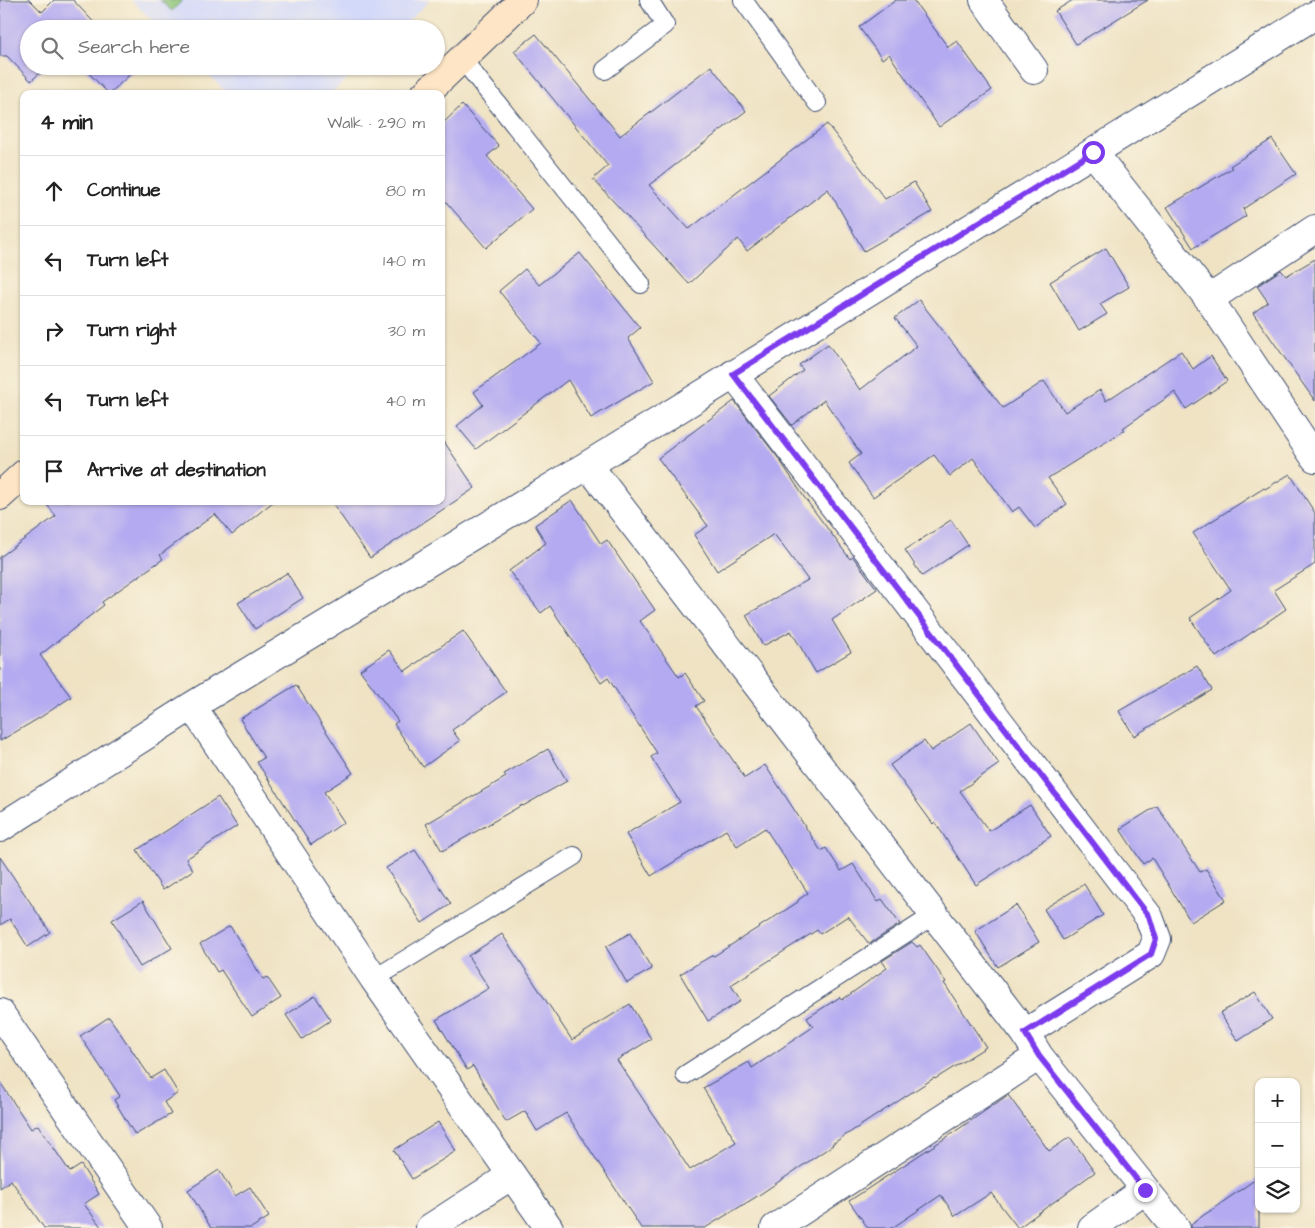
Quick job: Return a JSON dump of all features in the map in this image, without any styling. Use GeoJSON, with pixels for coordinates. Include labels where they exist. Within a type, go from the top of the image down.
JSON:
{"type":"FeatureCollection","features":[{"type":"Feature","properties":{"kind":"street"},"geometry":{"type":"LineString","coordinates":[[445,75],[523,0]]}},
{"type":"Feature","properties":{"kind":"street"},"geometry":{"type":"LineString","coordinates":[[984,0],[1034,70]]}},
{"type":"Feature","properties":{"kind":"street"},"geometry":{"type":"LineString","coordinates":[[0,828],[192,706],[588,465],[1315,15]]}},
{"type":"Feature","properties":{"kind":"street"},"geometry":{"type":"LineString","coordinates":[[428,90],[445,75]]}},
{"type":"Feature","properties":{"kind":"street"},"geometry":{"type":"LineString","coordinates":[[1093,152],[1209,299],[1315,458]]}},
{"type":"Feature","properties":{"kind":"street"},"geometry":{"type":"LineString","coordinates":[[1209,299],[1315,229]]}},
{"type":"Feature","properties":{"kind":"street"},"geometry":{"type":"LineString","coordinates":[[733,374],[1149,916],[1156,939],[1151,954],[1032,1044],[775,1228]]}},
{"type":"Feature","properties":{"kind":"street"},"geometry":{"type":"LineString","coordinates":[[588,465],[1032,1044],[1176,1228]]}},
{"type":"Feature","properties":{"kind":"street"},"geometry":{"type":"LineString","coordinates":[[0,496],[20,478]]}},
{"type":"Feature","properties":{"kind":"street"},"geometry":{"type":"LineString","coordinates":[[192,706],[374,979],[549,1228]]}},
{"type":"Feature","properties":{"kind":"street"},"geometry":{"type":"LineString","coordinates":[[0,1012],[148,1228]]}},
{"type":"Feature","properties":{"kind":"street"},"geometry":{"type":"LineString","coordinates":[[430,1228],[512,1175]]}},
{"type":"Feature","properties":{"kind":"street"},"geometry":{"type":"LineString","coordinates":[[1092,1228],[1145,1190]]}},
{"type":"Feature","properties":{"kind":"lane"},"geometry":{"type":"LineString","coordinates":[[605,70],[665,25],[648,0]]}},
{"type":"Feature","properties":{"kind":"lane"},"geometry":{"type":"LineString","coordinates":[[743,0],[817,103]]}},
{"type":"Feature","properties":{"kind":"lane"},"geometry":{"type":"LineString","coordinates":[[462,59],[641,284]]}},
{"type":"Feature","properties":{"kind":"lane"},"geometry":{"type":"LineString","coordinates":[[374,979],[574,856]]}},
{"type":"Feature","properties":{"kind":"lane"},"geometry":{"type":"LineString","coordinates":[[685,1075],[934,915]]}},
{"type":"Feature","properties":{"kind":"shaded area"},"geometry":{"type":"Polygon","coordinates":[[[131,0],[430,0],[409,20],[152,20],[131,0]]]}},
{"type":"Feature","properties":{"kind":"shaded area"},"geometry":{"type":"Polygon","coordinates":[[[209,75],[351,75],[335,90],[224,90],[209,75]]]}},
{"type":"Feature","properties":{"kind":"green space"},"geometry":{"type":"Polygon","coordinates":[[[160,0],[183,0],[172,11],[160,0]]]}},
{"type":"Feature","properties":{"kind":"building"},"geometry":{"type":"Polygon","coordinates":[[[0,0],[30,0],[42,12],[54,0],[73,0],[92,20],[20,20],[20,70],[7,56],[0,56],[0,0]]]}},
{"type":"Feature","properties":{"kind":"building"},"geometry":{"type":"Polygon","coordinates":[[[896,0],[913,0],[948,47],[957,41],[992,90],[939,127],[889,54],[882,59],[859,27],[896,0]]]}},
{"type":"Feature","properties":{"kind":"building"},"geometry":{"type":"Polygon","coordinates":[[[1073,0],[1148,0],[1076,44],[1055,11],[1073,0]]]}},
{"type":"Feature","properties":{"kind":"building"},"geometry":{"type":"Polygon","coordinates":[[[536,34],[620,136],[711,66],[746,111],[649,185],[689,229],[827,124],[885,199],[914,182],[932,212],[864,251],[828,189],[747,251],[738,239],[689,284],[593,179],[608,166],[514,51],[536,34]]]}},
{"type":"Feature","properties":{"kind":"building"},"geometry":{"type":"Polygon","coordinates":[[[25,75],[37,75],[31,81],[25,75]]]}},
{"type":"Feature","properties":{"kind":"building"},"geometry":{"type":"Polygon","coordinates":[[[91,75],[129,75],[113,90],[105,90],[91,75]]]}},
{"type":"Feature","properties":{"kind":"building"},"geometry":{"type":"Polygon","coordinates":[[[462,105],[499,146],[487,156],[532,209],[486,248],[445,201],[445,121],[462,105]]]}},
{"type":"Feature","properties":{"kind":"building"},"geometry":{"type":"Polygon","coordinates":[[[1272,139],[1296,174],[1243,209],[1246,216],[1193,248],[1167,207],[1232,168],[1230,166],[1272,139]]]}},
{"type":"Feature","properties":{"kind":"building"},"geometry":{"type":"Polygon","coordinates":[[[1106,248],[1129,287],[1100,304],[1107,314],[1079,331],[1050,282],[1106,248]]]}},
{"type":"Feature","properties":{"kind":"building"},"geometry":{"type":"Polygon","coordinates":[[[580,253],[640,328],[628,338],[654,381],[591,418],[568,380],[476,449],[457,426],[483,405],[474,392],[541,343],[499,291],[525,269],[539,285],[580,253]]]}},
{"type":"Feature","properties":{"kind":"building"},"geometry":{"type":"Polygon","coordinates":[[[1315,259],[1315,401],[1253,313],[1268,302],[1257,286],[1281,270],[1286,276],[1315,259]]]}},
{"type":"Feature","properties":{"kind":"building"},"geometry":{"type":"Polygon","coordinates":[[[919,300],[1003,408],[1044,381],[1065,412],[1100,390],[1106,401],[1181,351],[1193,369],[1211,356],[1227,381],[1186,409],[1175,392],[1123,428],[1125,430],[1048,478],[1067,504],[1035,528],[1019,507],[1012,512],[973,458],[950,476],[934,455],[873,497],[849,463],[861,454],[824,400],[792,425],[769,396],[803,370],[799,365],[828,344],[860,390],[917,346],[895,318],[919,300]]]}},
{"type":"Feature","properties":{"kind":"building"},"geometry":{"type":"Polygon","coordinates":[[[734,401],[779,459],[804,497],[850,559],[853,557],[877,589],[832,620],[851,652],[816,673],[791,631],[763,646],[746,615],[808,580],[774,534],[717,571],[694,535],[708,526],[658,458],[734,401]]]}},
{"type":"Feature","properties":{"kind":"building"},"geometry":{"type":"Polygon","coordinates":[[[445,443],[475,488],[370,558],[334,505],[445,505],[445,443]]]}},
{"type":"Feature","properties":{"kind":"building"},"geometry":{"type":"Polygon","coordinates":[[[1290,474],[1315,513],[1315,564],[1274,590],[1286,609],[1216,657],[1190,618],[1231,590],[1193,533],[1264,488],[1290,474]]]}},
{"type":"Feature","properties":{"kind":"building"},"geometry":{"type":"Polygon","coordinates":[[[572,500],[601,544],[607,540],[655,610],[640,621],[679,677],[685,673],[704,701],[696,706],[745,778],[765,765],[821,851],[826,848],[841,871],[853,864],[878,902],[882,899],[900,924],[869,944],[848,916],[820,934],[817,930],[731,985],[741,1001],[708,1021],[680,974],[714,956],[798,902],[808,893],[765,828],[737,846],[726,830],[651,876],[626,834],[680,802],[651,757],[657,753],[608,678],[601,683],[550,606],[541,613],[509,571],[546,543],[535,525],[572,500]]]}},
{"type":"Feature","properties":{"kind":"building"},"geometry":{"type":"Polygon","coordinates":[[[47,505],[269,505],[232,535],[215,514],[160,555],[163,559],[102,602],[104,605],[40,655],[71,697],[0,741],[0,557],[56,516],[47,505]]]}},
{"type":"Feature","properties":{"kind":"building"},"geometry":{"type":"Polygon","coordinates":[[[951,520],[968,545],[922,576],[905,550],[951,520]]]}},
{"type":"Feature","properties":{"kind":"building"},"geometry":{"type":"Polygon","coordinates":[[[287,573],[303,598],[255,629],[238,603],[287,573]]]}},
{"type":"Feature","properties":{"kind":"building"},"geometry":{"type":"Polygon","coordinates":[[[463,631],[506,692],[452,730],[460,741],[423,767],[394,724],[398,721],[360,670],[389,650],[405,671],[463,631]]]}},
{"type":"Feature","properties":{"kind":"building"},"geometry":{"type":"Polygon","coordinates":[[[1197,666],[1212,690],[1134,736],[1119,711],[1197,666]]]}},
{"type":"Feature","properties":{"kind":"building"},"geometry":{"type":"Polygon","coordinates":[[[296,685],[353,773],[324,792],[344,822],[311,845],[257,762],[264,758],[240,719],[296,685]]]}},
{"type":"Feature","properties":{"kind":"building"},"geometry":{"type":"Polygon","coordinates":[[[971,723],[999,764],[960,791],[989,831],[1030,805],[1051,836],[976,885],[935,822],[933,824],[890,765],[924,741],[931,751],[971,723]]]}},
{"type":"Feature","properties":{"kind":"building"},"geometry":{"type":"Polygon","coordinates":[[[548,749],[567,781],[442,851],[426,824],[506,777],[504,774],[548,749]]]}},
{"type":"Feature","properties":{"kind":"building"},"geometry":{"type":"Polygon","coordinates":[[[218,797],[237,826],[186,859],[193,870],[163,890],[137,850],[218,797]]]}},
{"type":"Feature","properties":{"kind":"building"},"geometry":{"type":"Polygon","coordinates":[[[1157,806],[1200,872],[1206,869],[1226,900],[1191,922],[1152,858],[1143,864],[1120,829],[1157,806]]]}},
{"type":"Feature","properties":{"kind":"building"},"geometry":{"type":"Polygon","coordinates":[[[415,850],[451,904],[422,923],[386,868],[415,850]]]}},
{"type":"Feature","properties":{"kind":"building"},"geometry":{"type":"Polygon","coordinates":[[[0,857],[50,932],[28,947],[10,919],[0,925],[0,857]]]}},
{"type":"Feature","properties":{"kind":"building"},"geometry":{"type":"Polygon","coordinates":[[[1084,884],[1103,915],[1063,940],[1044,909],[1084,884]]]}},
{"type":"Feature","properties":{"kind":"building"},"geometry":{"type":"Polygon","coordinates":[[[143,901],[172,948],[140,967],[112,920],[143,901]]]}},
{"type":"Feature","properties":{"kind":"building"},"geometry":{"type":"Polygon","coordinates":[[[1016,905],[1039,942],[998,967],[975,931],[1016,905]]]}},
{"type":"Feature","properties":{"kind":"building"},"geometry":{"type":"Polygon","coordinates":[[[230,926],[263,979],[267,977],[281,998],[252,1017],[221,970],[217,972],[200,944],[230,926]]]}},
{"type":"Feature","properties":{"kind":"building"},"geometry":{"type":"Polygon","coordinates":[[[630,933],[652,969],[627,983],[606,947],[630,933]]]}},
{"type":"Feature","properties":{"kind":"building"},"geometry":{"type":"Polygon","coordinates":[[[502,934],[572,1040],[630,1004],[651,1039],[617,1060],[690,1170],[736,1142],[703,1088],[749,1062],[752,1068],[813,1027],[807,1018],[840,997],[842,1000],[887,968],[882,961],[912,942],[917,947],[920,945],[946,982],[944,983],[986,1047],[934,1078],[832,1144],[756,1197],[705,1228],[641,1228],[566,1113],[537,1131],[525,1111],[506,1122],[473,1066],[467,1070],[436,1020],[489,988],[468,956],[502,934]]]}},
{"type":"Feature","properties":{"kind":"building"},"geometry":{"type":"Polygon","coordinates":[[[1255,992],[1272,1019],[1238,1041],[1220,1013],[1255,992]]]}},
{"type":"Feature","properties":{"kind":"building"},"geometry":{"type":"Polygon","coordinates":[[[315,996],[331,1020],[302,1039],[286,1015],[315,996]]]}},
{"type":"Feature","properties":{"kind":"building"},"geometry":{"type":"Polygon","coordinates":[[[109,1017],[151,1078],[164,1070],[178,1093],[164,1102],[171,1114],[135,1135],[114,1100],[120,1096],[80,1036],[109,1017]]]}},
{"type":"Feature","properties":{"kind":"building"},"geometry":{"type":"Polygon","coordinates":[[[0,1082],[31,1129],[38,1125],[70,1172],[81,1165],[99,1194],[84,1204],[102,1228],[44,1228],[11,1180],[0,1188],[0,1082]]]}},
{"type":"Feature","properties":{"kind":"building"},"geometry":{"type":"Polygon","coordinates":[[[1008,1095],[1049,1151],[1070,1137],[1095,1172],[1018,1228],[991,1193],[955,1216],[941,1195],[892,1228],[868,1228],[849,1201],[1008,1095]]]}},
{"type":"Feature","properties":{"kind":"building"},"geometry":{"type":"Polygon","coordinates":[[[438,1122],[456,1151],[412,1179],[394,1150],[438,1122]]]}},
{"type":"Feature","properties":{"kind":"building"},"geometry":{"type":"Polygon","coordinates":[[[219,1170],[235,1196],[250,1187],[269,1217],[251,1228],[211,1228],[188,1190],[219,1170]]]}},
{"type":"Feature","properties":{"kind":"building"},"geometry":{"type":"Polygon","coordinates":[[[1255,1180],[1255,1213],[1259,1213],[1259,1228],[1191,1228],[1191,1224],[1255,1180]]]}},
{"type":"Feature","properties":{"kind":"route"},"geometry":{"type":"LineString","coordinates":[[1093,152],[733,374],[1149,916],[1156,939],[1151,954],[1025,1033],[1039,1056],[1145,1190]]}}]}
